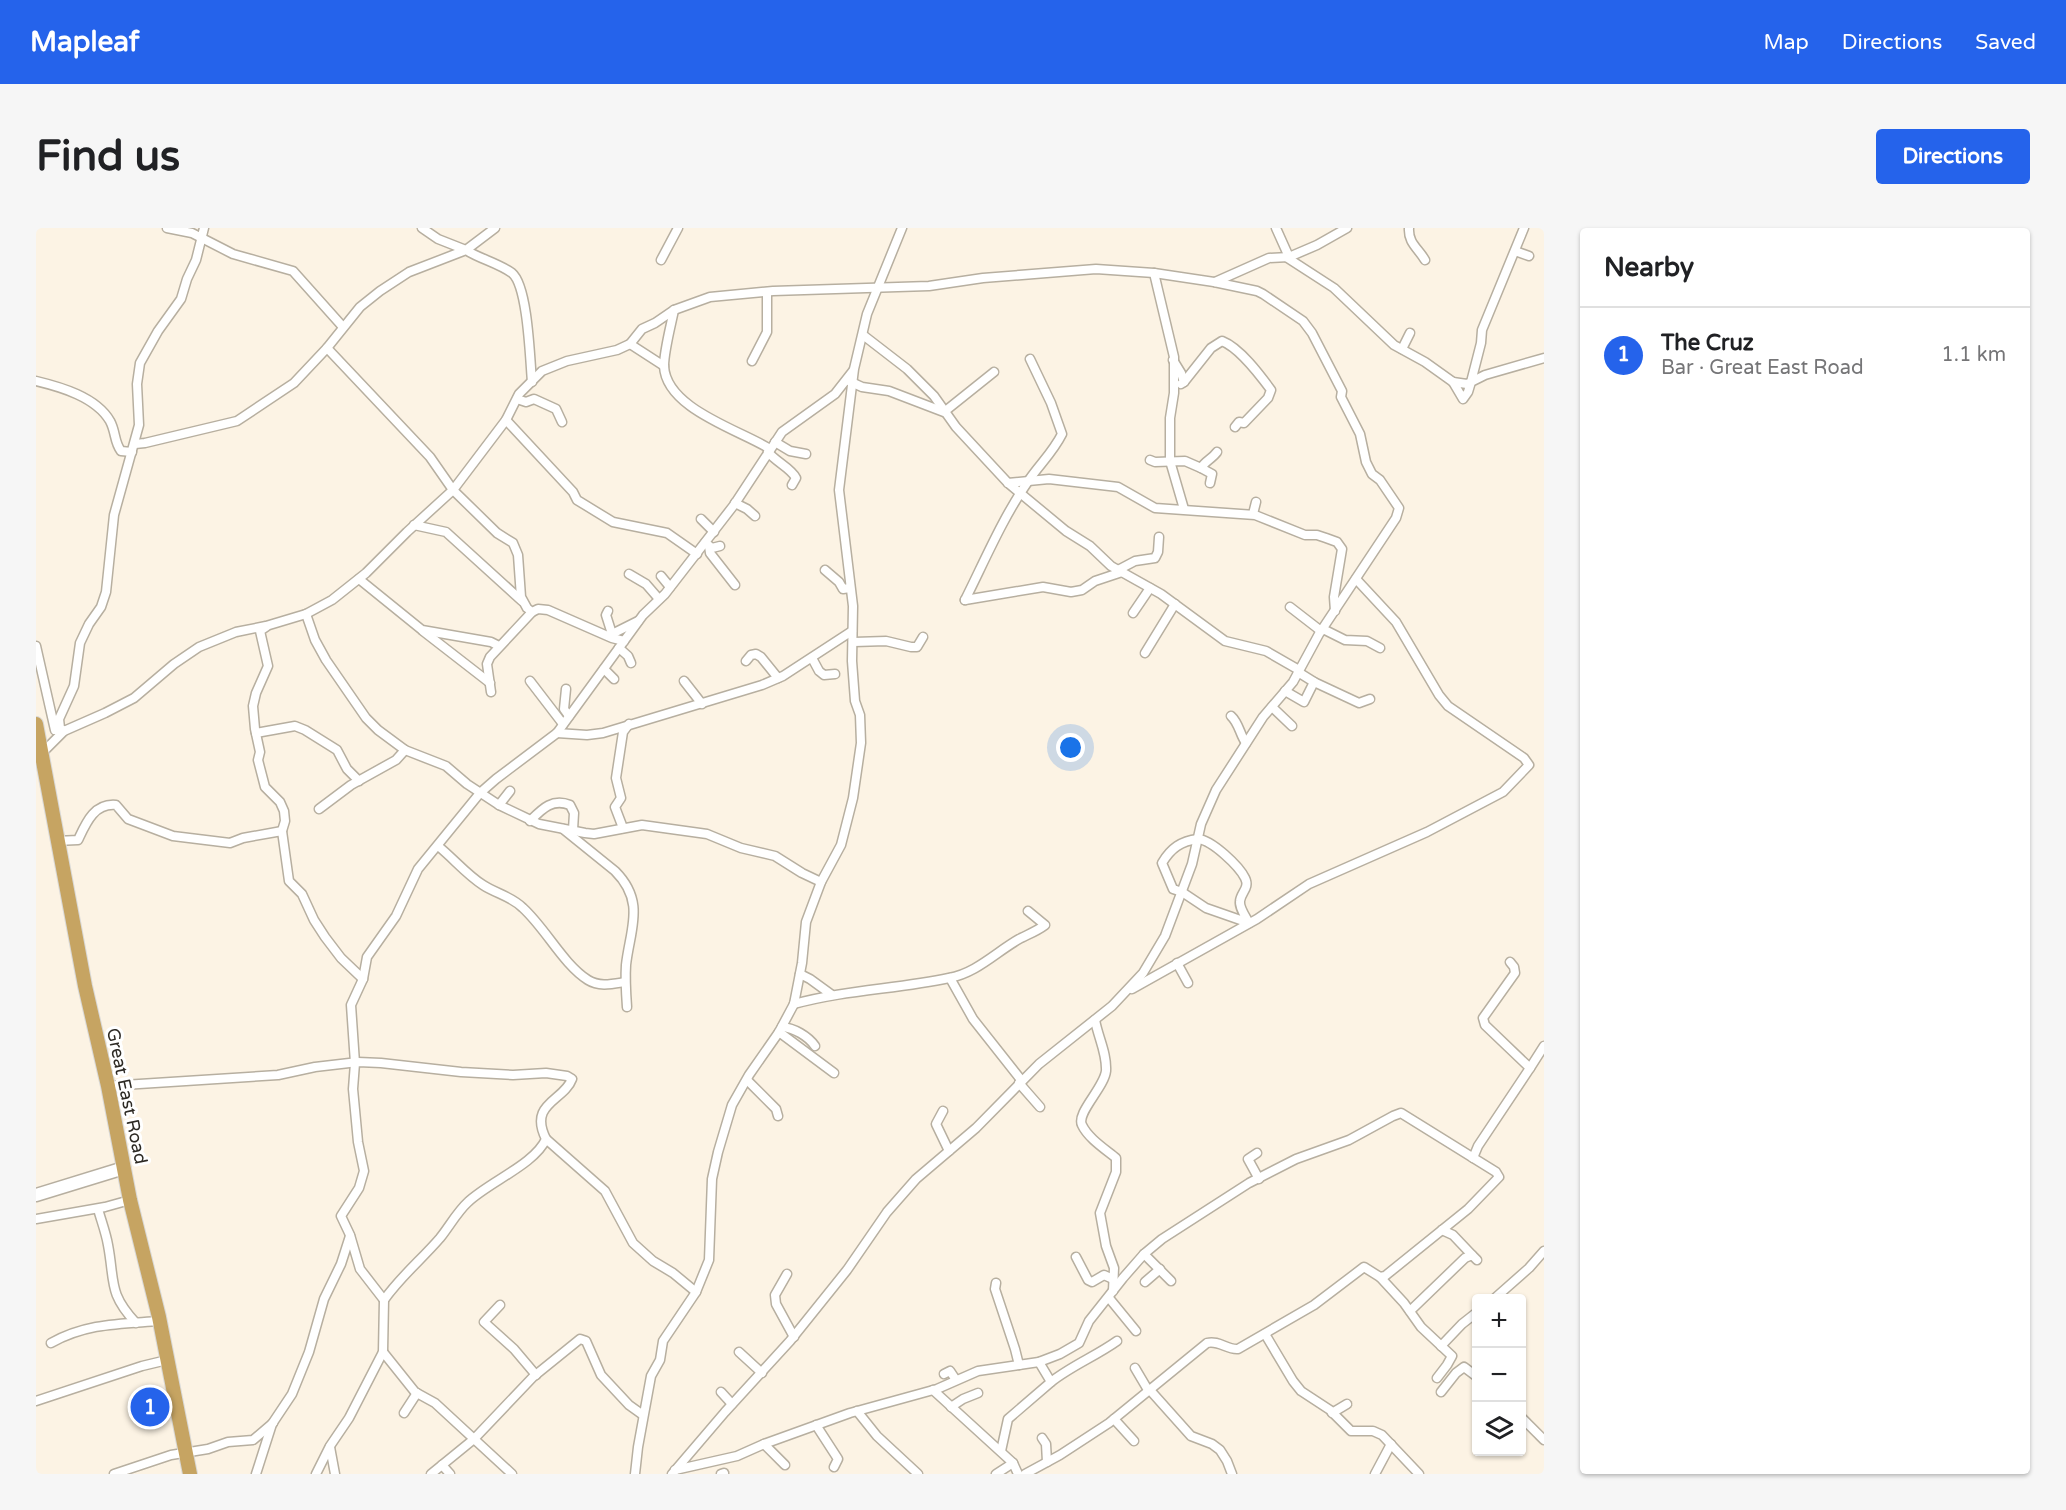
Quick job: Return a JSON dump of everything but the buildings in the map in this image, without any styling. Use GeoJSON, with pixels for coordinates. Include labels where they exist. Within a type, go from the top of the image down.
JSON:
{"type":"FeatureCollection","features":[{"type":"Feature","properties":{"kind":"highway","name":"Great East Road"},"geometry":{"type":"LineString","coordinates":[[36,724],[39,753],[85,986],[190,1474]]}},
{"type":"Feature","properties":{"kind":"main road"},"geometry":{"type":"LineString","coordinates":[[36,1196],[124,1168]]}},
{"type":"Feature","properties":{"kind":"street"},"geometry":{"type":"LineString","coordinates":[[167,228],[192,233],[203,232],[233,254],[293,271],[344,327]]}},
{"type":"Feature","properties":{"kind":"street"},"geometry":{"type":"LineString","coordinates":[[422,228],[511,273],[519,283],[529,337],[532,382]]}},
{"type":"Feature","properties":{"kind":"street"},"geometry":{"type":"LineString","coordinates":[[36,381],[71,390],[95,405],[109,418],[116,433],[116,444],[121,451],[237,421],[294,383],[327,348],[360,307],[390,284],[409,272],[466,250],[495,228]]}},
{"type":"Feature","properties":{"kind":"street"},"geometry":{"type":"LineString","coordinates":[[662,260],[678,228]]}},
{"type":"Feature","properties":{"kind":"street"},"geometry":{"type":"LineString","coordinates":[[635,1474],[651,1376],[660,1360],[663,1341],[696,1292],[709,1260],[712,1179],[732,1105],[781,1030],[794,1004],[806,922],[821,882],[841,845],[858,770],[861,743],[860,715],[855,701],[852,661],[853,606],[839,490],[849,382],[867,314],[902,228]]}},
{"type":"Feature","properties":{"kind":"street"},"geometry":{"type":"LineString","coordinates":[[1276,228],[1287,257],[1334,288],[1384,336],[1453,382],[1464,399],[1481,344],[1482,330],[1524,228]]}},
{"type":"Feature","properties":{"kind":"street"},"geometry":{"type":"LineString","coordinates":[[1214,282],[1269,258],[1287,257],[1317,245],[1347,228]]}},
{"type":"Feature","properties":{"kind":"street"},"geometry":{"type":"LineString","coordinates":[[1409,228],[1408,236],[1425,260]]}},
{"type":"Feature","properties":{"kind":"street"},"geometry":{"type":"LineString","coordinates":[[64,731],[60,728],[59,719],[74,686],[80,643],[101,607],[106,592],[114,515],[139,425],[140,363],[158,331],[181,299],[196,260],[203,232]]}},
{"type":"Feature","properties":{"kind":"street"},"geometry":{"type":"LineString","coordinates":[[1515,251],[1529,256]]}},
{"type":"Feature","properties":{"kind":"street"},"geometry":{"type":"LineString","coordinates":[[39,753],[64,731],[105,714],[134,698],[174,664],[199,647],[236,632],[306,614],[332,600],[359,579],[453,490],[506,420],[517,399],[542,371],[567,361],[601,355],[630,344],[642,329],[674,310],[710,297],[767,292],[929,286],[983,278],[1096,270],[1154,273],[1257,291],[1303,321],[1312,333],[1342,391],[1341,397],[1355,423],[1366,462],[1372,474],[1380,480],[1399,508],[1396,518],[1322,630],[1285,691],[1246,743],[1206,809],[1192,864],[1182,892],[1158,950],[1143,973],[1126,992],[1095,1020],[1039,1064],[976,1128],[916,1179],[901,1195],[847,1270],[794,1336],[673,1472]]}},
{"type":"Feature","properties":{"kind":"street"},"geometry":{"type":"LineString","coordinates":[[1154,273],[1171,341],[1173,360],[1170,461],[1185,509]]}},
{"type":"Feature","properties":{"kind":"street"},"geometry":{"type":"LineString","coordinates":[[752,361],[767,332],[767,292]]}},
{"type":"Feature","properties":{"kind":"street"},"geometry":{"type":"LineString","coordinates":[[674,310],[664,366],[675,392],[687,403],[732,431],[746,435],[771,448],[806,454]]}},
{"type":"Feature","properties":{"kind":"street"},"geometry":{"type":"LineString","coordinates":[[1402,349],[1410,333]]}},
{"type":"Feature","properties":{"kind":"street"},"geometry":{"type":"LineString","coordinates":[[862,335],[907,369],[934,396],[944,412],[1008,483],[1066,531],[1090,546],[1120,571],[1175,604],[1204,628],[1225,641],[1266,651],[1314,682],[1359,703],[1370,699]]}},
{"type":"Feature","properties":{"kind":"street"},"geometry":{"type":"LineString","coordinates":[[1173,389],[1184,382],[1211,348],[1222,341],[1229,344],[1260,375],[1271,390],[1268,398],[1244,423],[1239,422],[1235,427]]}},
{"type":"Feature","properties":{"kind":"street"},"geometry":{"type":"LineString","coordinates":[[630,344],[664,366]]}},
{"type":"Feature","properties":{"kind":"street"},"geometry":{"type":"LineString","coordinates":[[327,348],[430,457],[453,490],[497,533],[513,543],[518,555],[521,597],[532,612]]}},
{"type":"Feature","properties":{"kind":"street"},"geometry":{"type":"LineString","coordinates":[[1030,359],[1051,403],[1062,434],[1055,449],[1028,481],[1011,510],[965,600],[1043,587],[1068,593],[1082,590],[1135,561],[1155,558],[1158,552],[1159,537]]}},
{"type":"Feature","properties":{"kind":"street"},"geometry":{"type":"LineString","coordinates":[[1453,382],[1467,384],[1485,375],[1544,359]]}},
{"type":"Feature","properties":{"kind":"street"},"geometry":{"type":"LineString","coordinates":[[1173,360],[1184,382]]}},
{"type":"Feature","properties":{"kind":"street"},"geometry":{"type":"LineString","coordinates":[[944,412],[994,372]]}},
{"type":"Feature","properties":{"kind":"street"},"geometry":{"type":"LineString","coordinates":[[849,382],[889,391],[944,412]]}},
{"type":"Feature","properties":{"kind":"street"},"geometry":{"type":"LineString","coordinates":[[316,1473],[330,1446],[349,1418],[383,1352],[384,1300],[360,1269],[350,1235],[341,1216],[359,1188],[364,1172],[358,1142],[353,1089],[355,1063],[351,1005],[363,979],[367,957],[396,916],[418,869],[480,793],[557,733],[639,620],[707,544],[782,432],[849,382]]}},
{"type":"Feature","properties":{"kind":"street"},"geometry":{"type":"LineString","coordinates":[[517,399],[526,402],[534,399],[556,409],[562,422]]}},
{"type":"Feature","properties":{"kind":"street"},"geometry":{"type":"LineString","coordinates":[[506,420],[573,492],[577,500],[613,522],[667,533],[697,554]]}},
{"type":"Feature","properties":{"kind":"street"},"geometry":{"type":"LineString","coordinates":[[771,448],[775,460],[794,473],[796,478],[792,485]]}},
{"type":"Feature","properties":{"kind":"street"},"geometry":{"type":"LineString","coordinates":[[1202,468],[1217,452]]}},
{"type":"Feature","properties":{"kind":"street"},"geometry":{"type":"LineString","coordinates":[[1150,460],[1155,462],[1185,461],[1212,474],[1210,483]]}},
{"type":"Feature","properties":{"kind":"street"},"geometry":{"type":"LineString","coordinates":[[1008,483],[1049,479],[1118,486],[1155,508],[1253,514],[1305,535],[1317,535],[1341,546],[1342,554],[1334,597],[1335,611]]}},
{"type":"Feature","properties":{"kind":"street"},"geometry":{"type":"LineString","coordinates":[[1253,514],[1256,502]]}},
{"type":"Feature","properties":{"kind":"street"},"geometry":{"type":"LineString","coordinates":[[735,503],[755,516]]}},
{"type":"Feature","properties":{"kind":"street"},"geometry":{"type":"LineString","coordinates":[[701,519],[714,532]]}},
{"type":"Feature","properties":{"kind":"street"},"geometry":{"type":"LineString","coordinates":[[414,525],[446,532],[524,602]]}},
{"type":"Feature","properties":{"kind":"street"},"geometry":{"type":"LineString","coordinates":[[707,544],[712,548],[720,546]]}},
{"type":"Feature","properties":{"kind":"street"},"geometry":{"type":"LineString","coordinates":[[707,544],[710,553],[735,585]]}},
{"type":"Feature","properties":{"kind":"street"},"geometry":{"type":"LineString","coordinates":[[825,570],[839,582],[843,589],[850,588]]}},
{"type":"Feature","properties":{"kind":"street"},"geometry":{"type":"LineString","coordinates":[[629,574],[646,584],[659,599]]}},
{"type":"Feature","properties":{"kind":"street"},"geometry":{"type":"LineString","coordinates":[[661,576],[670,587]]}},
{"type":"Feature","properties":{"kind":"street"},"geometry":{"type":"LineString","coordinates":[[359,579],[477,674],[490,688],[487,664]]}},
{"type":"Feature","properties":{"kind":"street"},"geometry":{"type":"LineString","coordinates":[[1126,992],[1249,923],[1309,884],[1428,832],[1503,792],[1529,765],[1524,758],[1448,706],[1439,695],[1396,622],[1356,579]]}},
{"type":"Feature","properties":{"kind":"street"},"geometry":{"type":"LineString","coordinates":[[1133,613],[1150,588]]}},
{"type":"Feature","properties":{"kind":"street"},"geometry":{"type":"LineString","coordinates":[[1144,653],[1175,604]]}},
{"type":"Feature","properties":{"kind":"street"},"geometry":{"type":"LineString","coordinates":[[1290,607],[1322,630],[1345,640],[1367,641],[1380,648]]}},
{"type":"Feature","properties":{"kind":"street"},"geometry":{"type":"LineString","coordinates":[[477,674],[499,646],[532,612],[538,609],[548,610],[612,636],[622,644],[632,663]]}},
{"type":"Feature","properties":{"kind":"street"},"geometry":{"type":"LineString","coordinates":[[608,611],[606,615],[612,636]]}},
{"type":"Feature","properties":{"kind":"street"},"geometry":{"type":"LineString","coordinates":[[306,614],[315,640],[326,660],[366,718],[378,730],[405,750],[446,766],[499,805],[531,821],[594,834],[642,825],[707,834],[741,848],[775,856],[821,882]]}},
{"type":"Feature","properties":{"kind":"street"},"geometry":{"type":"LineString","coordinates":[[612,636],[639,620]]}},
{"type":"Feature","properties":{"kind":"street"},"geometry":{"type":"LineString","coordinates":[[266,626],[260,631],[268,666],[253,706],[260,752],[258,760],[265,787],[280,802],[284,811],[285,821],[282,831],[289,881],[302,894],[325,937],[341,958],[363,979]]}},
{"type":"Feature","properties":{"kind":"street"},"geometry":{"type":"LineString","coordinates":[[422,630],[492,642],[499,646]]}},
{"type":"Feature","properties":{"kind":"street"},"geometry":{"type":"LineString","coordinates":[[557,733],[587,735],[603,733],[702,704],[778,678],[852,631]]}},
{"type":"Feature","properties":{"kind":"street"},"geometry":{"type":"LineString","coordinates":[[854,642],[886,641],[917,647],[923,638]]}},
{"type":"Feature","properties":{"kind":"street"},"geometry":{"type":"LineString","coordinates":[[36,646],[57,739]]}},
{"type":"Feature","properties":{"kind":"street"},"geometry":{"type":"LineString","coordinates":[[746,661],[751,655],[756,654],[778,678]]}},
{"type":"Feature","properties":{"kind":"street"},"geometry":{"type":"LineString","coordinates":[[812,658],[824,675],[835,674]]}},
{"type":"Feature","properties":{"kind":"street"},"geometry":{"type":"LineString","coordinates":[[604,669],[614,679]]}},
{"type":"Feature","properties":{"kind":"street"},"geometry":{"type":"LineString","coordinates":[[530,681],[564,724]]}},
{"type":"Feature","properties":{"kind":"street"},"geometry":{"type":"LineString","coordinates":[[684,681],[702,704]]}},
{"type":"Feature","properties":{"kind":"street"},"geometry":{"type":"LineString","coordinates":[[1285,691],[1304,702],[1314,682]]}},
{"type":"Feature","properties":{"kind":"street"},"geometry":{"type":"LineString","coordinates":[[566,689],[564,710],[569,716]]}},
{"type":"Feature","properties":{"kind":"street"},"geometry":{"type":"LineString","coordinates":[[1272,707],[1292,726]]}},
{"type":"Feature","properties":{"kind":"street"},"geometry":{"type":"LineString","coordinates":[[1231,716],[1246,743]]}},
{"type":"Feature","properties":{"kind":"street"},"geometry":{"type":"LineString","coordinates":[[623,828],[615,807],[621,798],[616,777],[622,732],[629,724]]}},
{"type":"Feature","properties":{"kind":"street"},"geometry":{"type":"LineString","coordinates":[[256,733],[295,726],[305,730],[337,750],[346,769],[359,781]]}},
{"type":"Feature","properties":{"kind":"street"},"geometry":{"type":"LineString","coordinates":[[319,809],[359,781],[396,760],[405,750]]}},
{"type":"Feature","properties":{"kind":"street"},"geometry":{"type":"LineString","coordinates":[[499,805],[510,791]]}},
{"type":"Feature","properties":{"kind":"street"},"geometry":{"type":"LineString","coordinates":[[531,821],[550,803],[563,802],[570,805],[574,813],[573,831]]}},
{"type":"Feature","properties":{"kind":"street"},"geometry":{"type":"LineString","coordinates":[[57,841],[78,840],[89,817],[99,808],[112,804],[116,805],[128,819],[173,836],[230,843],[243,838],[282,831]]}},
{"type":"Feature","properties":{"kind":"street"},"geometry":{"type":"LineString","coordinates":[[562,829],[615,871],[621,877],[633,899],[633,923],[624,982],[627,1007]]}},
{"type":"Feature","properties":{"kind":"street"},"geometry":{"type":"LineString","coordinates":[[1204,839],[1222,851],[1246,879],[1247,887],[1240,901],[1240,907],[1249,923],[1206,908],[1182,892],[1173,889],[1162,862],[1169,851],[1185,841],[1204,839]]}},
{"type":"Feature","properties":{"kind":"street"},"geometry":{"type":"LineString","coordinates":[[438,846],[476,880],[522,906],[576,970],[589,980],[602,985],[624,982]]}},
{"type":"Feature","properties":{"kind":"street"},"geometry":{"type":"LineString","coordinates":[[794,1004],[832,995],[950,978],[988,962],[1020,938],[1046,925],[1028,911]]}},
{"type":"Feature","properties":{"kind":"street"},"geometry":{"type":"LineString","coordinates":[[1509,962],[1514,967],[1515,974],[1483,1018],[1485,1024],[1530,1068]]}},
{"type":"Feature","properties":{"kind":"street"},"geometry":{"type":"LineString","coordinates":[[1177,963],[1188,983]]}},
{"type":"Feature","properties":{"kind":"street"},"geometry":{"type":"LineString","coordinates":[[800,974],[832,995]]}},
{"type":"Feature","properties":{"kind":"street"},"geometry":{"type":"LineString","coordinates":[[950,978],[972,1019],[1040,1107]]}},
{"type":"Feature","properties":{"kind":"street"},"geometry":{"type":"LineString","coordinates":[[1095,1020],[1104,1053],[1106,1072],[1100,1090],[1081,1115],[1081,1124],[1116,1158],[1116,1172],[1100,1213],[1106,1246],[1114,1268],[1111,1294],[1136,1331]]}},
{"type":"Feature","properties":{"kind":"street"},"geometry":{"type":"LineString","coordinates":[[781,1030],[789,1027],[802,1034],[815,1046]]}},
{"type":"Feature","properties":{"kind":"street"},"geometry":{"type":"LineString","coordinates":[[781,1030],[834,1073]]}},
{"type":"Feature","properties":{"kind":"street"},"geometry":{"type":"LineString","coordinates":[[1473,1158],[1478,1146],[1544,1046]]}},
{"type":"Feature","properties":{"kind":"street"},"geometry":{"type":"LineString","coordinates":[[108,1086],[267,1076],[355,1063],[381,1063],[460,1072],[513,1075],[546,1073],[567,1076],[572,1079],[571,1083],[552,1099],[541,1118],[546,1139],[606,1191],[633,1243],[653,1261],[673,1273],[696,1292]]}},
{"type":"Feature","properties":{"kind":"street"},"geometry":{"type":"LineString","coordinates":[[747,1080],[776,1109],[778,1116]]}},
{"type":"Feature","properties":{"kind":"street"},"geometry":{"type":"LineString","coordinates":[[943,1111],[936,1124],[949,1151]]}},
{"type":"Feature","properties":{"kind":"street"},"geometry":{"type":"LineString","coordinates":[[673,1472],[690,1471],[737,1456],[816,1425],[933,1390],[978,1371],[1039,1362],[1060,1354],[1079,1343],[1089,1321],[1144,1254],[1162,1239],[1209,1208],[1296,1159],[1349,1140],[1401,1113],[1496,1172],[1499,1177],[1468,1209],[1396,1267],[1380,1277]]}},
{"type":"Feature","properties":{"kind":"street"},"geometry":{"type":"LineString","coordinates":[[384,1300],[439,1240],[468,1202],[533,1157],[543,1147],[546,1139]]}},
{"type":"Feature","properties":{"kind":"street"},"geometry":{"type":"LineString","coordinates":[[1257,1153],[1248,1159],[1259,1179]]}},
{"type":"Feature","properties":{"kind":"street"},"geometry":{"type":"LineString","coordinates":[[36,1219],[98,1209],[130,1200]]}},
{"type":"Feature","properties":{"kind":"street"},"geometry":{"type":"LineString","coordinates":[[98,1209],[108,1245],[114,1292],[122,1308],[136,1323]]}},
{"type":"Feature","properties":{"kind":"street"},"geometry":{"type":"LineString","coordinates":[[1410,1311],[1452,1268],[1465,1258],[1475,1258],[1453,1235],[1442,1230]]}},
{"type":"Feature","properties":{"kind":"street"},"geometry":{"type":"LineString","coordinates":[[256,1474],[275,1420],[292,1394],[309,1352],[324,1299],[350,1235]]}},
{"type":"Feature","properties":{"kind":"street"},"geometry":{"type":"LineString","coordinates":[[1500,1294],[1544,1251]]}},
{"type":"Feature","properties":{"kind":"street"},"geometry":{"type":"LineString","coordinates":[[1144,1254],[1171,1281]]}},
{"type":"Feature","properties":{"kind":"street"},"geometry":{"type":"LineString","coordinates":[[1076,1257],[1088,1280],[1092,1282],[1104,1275],[1113,1279]]}},
{"type":"Feature","properties":{"kind":"street"},"geometry":{"type":"LineString","coordinates":[[1025,1474],[1114,1419],[1207,1343],[1214,1341],[1233,1350],[1238,1349],[1314,1305],[1364,1267],[1380,1277],[1421,1327],[1452,1356],[1437,1378]]}},
{"type":"Feature","properties":{"kind":"street"},"geometry":{"type":"LineString","coordinates":[[1145,1282],[1160,1269]]}},
{"type":"Feature","properties":{"kind":"street"},"geometry":{"type":"LineString","coordinates":[[787,1274],[775,1294],[776,1304],[794,1336]]}},
{"type":"Feature","properties":{"kind":"street"},"geometry":{"type":"LineString","coordinates":[[996,1283],[995,1289],[1018,1365]]}},
{"type":"Feature","properties":{"kind":"street"},"geometry":{"type":"LineString","coordinates":[[501,1305],[484,1322],[514,1349],[536,1375]]}},
{"type":"Feature","properties":{"kind":"street"},"geometry":{"type":"LineString","coordinates":[[1442,1346],[1472,1316]]}},
{"type":"Feature","properties":{"kind":"street"},"geometry":{"type":"LineString","coordinates":[[51,1343],[66,1335],[98,1325],[159,1322]]}},
{"type":"Feature","properties":{"kind":"street"},"geometry":{"type":"LineString","coordinates":[[1265,1334],[1305,1395],[1326,1407],[1351,1431],[1373,1431],[1382,1435],[1419,1474]]}},
{"type":"Feature","properties":{"kind":"street"},"geometry":{"type":"LineString","coordinates":[[431,1474],[474,1439],[536,1375],[580,1339],[584,1339],[589,1346],[601,1375],[629,1405],[644,1415]]}},
{"type":"Feature","properties":{"kind":"street"},"geometry":{"type":"LineString","coordinates":[[1001,1451],[1008,1419],[1063,1372],[1117,1341]]}},
{"type":"Feature","properties":{"kind":"street"},"geometry":{"type":"LineString","coordinates":[[383,1352],[417,1393],[435,1403],[512,1474]]}},
{"type":"Feature","properties":{"kind":"street"},"geometry":{"type":"LineString","coordinates":[[739,1352],[762,1373]]}},
{"type":"Feature","properties":{"kind":"street"},"geometry":{"type":"LineString","coordinates":[[36,1401],[167,1360]]}},
{"type":"Feature","properties":{"kind":"street"},"geometry":{"type":"LineString","coordinates":[[1039,1362],[1051,1382]]}},
{"type":"Feature","properties":{"kind":"street"},"geometry":{"type":"LineString","coordinates":[[1441,1392],[1464,1366],[1472,1373]]}},
{"type":"Feature","properties":{"kind":"street"},"geometry":{"type":"LineString","coordinates":[[1135,1368],[1149,1390],[1191,1436],[1212,1444],[1220,1450],[1232,1474]]}},
{"type":"Feature","properties":{"kind":"street"},"geometry":{"type":"LineString","coordinates":[[944,1374],[950,1371],[956,1380]]}},
{"type":"Feature","properties":{"kind":"street"},"geometry":{"type":"LineString","coordinates":[[933,1390],[1001,1451],[1013,1463],[1018,1474]]}},
{"type":"Feature","properties":{"kind":"street"},"geometry":{"type":"LineString","coordinates":[[721,1392],[732,1404]]}},
{"type":"Feature","properties":{"kind":"street"},"geometry":{"type":"LineString","coordinates":[[404,1413],[417,1393]]}},
{"type":"Feature","properties":{"kind":"street"},"geometry":{"type":"LineString","coordinates":[[951,1407],[978,1393]]}},
{"type":"Feature","properties":{"kind":"street"},"geometry":{"type":"LineString","coordinates":[[1332,1413],[1347,1404]]}},
{"type":"Feature","properties":{"kind":"street"},"geometry":{"type":"LineString","coordinates":[[858,1411],[877,1436],[918,1474]]}},
{"type":"Feature","properties":{"kind":"street"},"geometry":{"type":"LineString","coordinates":[[1114,1419],[1134,1441]]}},
{"type":"Feature","properties":{"kind":"street"},"geometry":{"type":"LineString","coordinates":[[114,1474],[186,1452],[208,1449],[228,1442],[253,1440],[275,1420]]}},
{"type":"Feature","properties":{"kind":"street"},"geometry":{"type":"LineString","coordinates":[[1526,1424],[1544,1440]]}},
{"type":"Feature","properties":{"kind":"street"},"geometry":{"type":"LineString","coordinates":[[816,1425],[838,1459],[834,1467]]}},
{"type":"Feature","properties":{"kind":"street"},"geometry":{"type":"LineString","coordinates":[[1042,1438],[1046,1444],[1047,1462]]}},
{"type":"Feature","properties":{"kind":"street"},"geometry":{"type":"LineString","coordinates":[[764,1444],[785,1465]]}},
{"type":"Feature","properties":{"kind":"street"},"geometry":{"type":"LineString","coordinates":[[1375,1474],[1391,1444]]}},
{"type":"Feature","properties":{"kind":"street"},"geometry":{"type":"LineString","coordinates":[[330,1446],[335,1474]]}},
{"type":"Feature","properties":{"kind":"street"},"geometry":{"type":"LineString","coordinates":[[996,1474],[1013,1463]]}},
{"type":"Feature","properties":{"kind":"street"},"geometry":{"type":"LineString","coordinates":[[442,1465],[450,1474]]}},
{"type":"Feature","properties":{"kind":"place","name":"The Cruz"},"geometry":{"type":"Point","coordinates":[150,1407]}}]}
